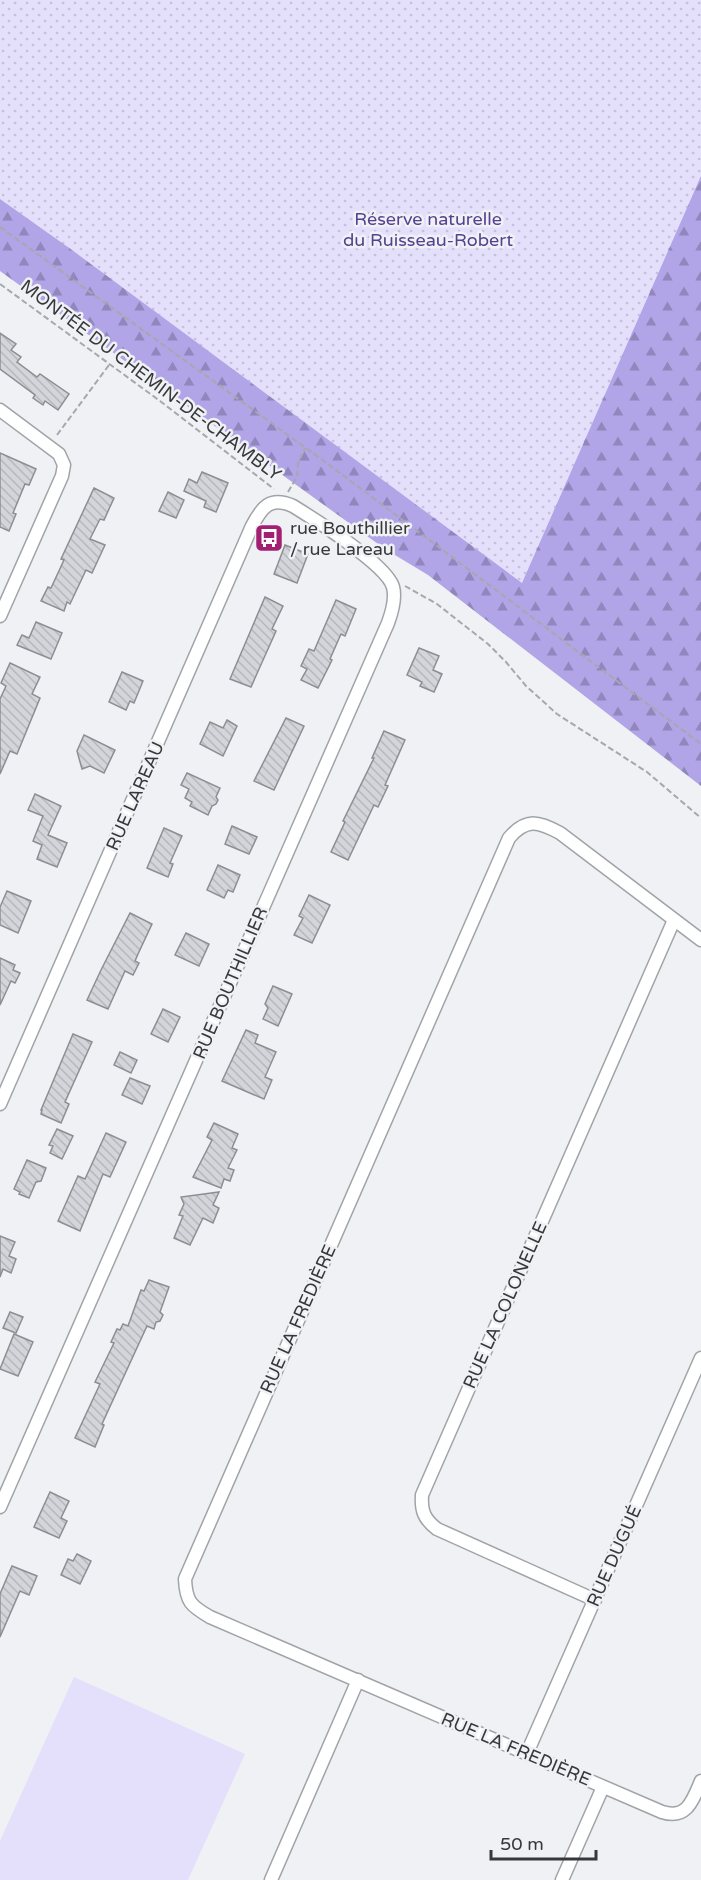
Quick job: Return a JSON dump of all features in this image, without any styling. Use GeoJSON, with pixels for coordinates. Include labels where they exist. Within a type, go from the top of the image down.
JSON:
{"type":"FeatureCollection","features":[{"type":"Feature","properties":{"kind":"street"},"geometry":{"type":"LineString","coordinates":[[0,410],[55,450],[64,465],[62,476],[0,616]]}},
{"type":"Feature","properties":{"kind":"street"},"geometry":{"type":"LineString","coordinates":[[282,501],[304,513],[370,560],[386,573],[393,586]]}},
{"type":"Feature","properties":{"kind":"street","name":"RUE LAREAU"},"geometry":{"type":"LineString","coordinates":[[0,1104],[252,526],[264,507],[282,501]]}},
{"type":"Feature","properties":{"kind":"street","name":"RUE BOUTHILLIER"},"geometry":{"type":"LineString","coordinates":[[0,1507],[388,623],[393,604],[393,586]]}},
{"type":"Feature","properties":{"kind":"street","name":"RUE LA FREDIÈRE"},"geometry":{"type":"LineString","coordinates":[[701,940],[560,833],[546,825],[531,823],[518,828],[509,838],[190,1564],[186,1579],[186,1594],[195,1608],[210,1617],[670,1814],[682,1812],[688,1807],[701,1781]]}},
{"type":"Feature","properties":{"kind":"street","name":"RUE LA COLONELLE"},"geometry":{"type":"LineString","coordinates":[[595,1600],[437,1528],[427,1521],[421,1509],[422,1495],[674,920]]}},
{"type":"Feature","properties":{"kind":"street","name":"RUE DUGUÉ"},"geometry":{"type":"LineString","coordinates":[[526,1753],[701,1358]]}},
{"type":"Feature","properties":{"kind":"street"},"geometry":{"type":"LineString","coordinates":[[271,1880],[358,1680]]}},
{"type":"Feature","properties":{"kind":"street"},"geometry":{"type":"LineString","coordinates":[[562,1880],[603,1787]]}},
{"type":"Feature","properties":{"kind":"path"},"geometry":{"type":"LineString","coordinates":[[0,227],[305,447],[701,744]]}},
{"type":"Feature","properties":{"kind":"path","name":"MONTÉE DU CHEMIN-DE-CHAMBLY"},"geometry":{"type":"LineString","coordinates":[[0,284],[253,472],[277,492],[282,501]]}},
{"type":"Feature","properties":{"kind":"path"},"geometry":{"type":"LineString","coordinates":[[55,450],[109,365]]}},
{"type":"Feature","properties":{"kind":"path"},"geometry":{"type":"LineString","coordinates":[[282,501],[297,477],[298,463],[305,447]]}},
{"type":"Feature","properties":{"kind":"path"},"geometry":{"type":"LineString","coordinates":[[393,586],[406,585],[467,626],[488,644],[526,686],[557,714],[647,772],[701,818]]}},
{"type":"Feature","properties":{"kind":"green space","name":"Réserve naturelle du Ruisseau-Robert"},"geometry":{"type":"Polygon","coordinates":[[[0,0],[701,0],[701,786],[428,575],[385,549],[0,271],[0,0]]]}},
{"type":"Feature","properties":{"kind":"green space","name":"Réserve naturelle du Ruisseau-Robert"},"geometry":{"type":"Polygon","coordinates":[[[0,0],[701,0],[701,176],[522,583],[0,199],[0,0]]]}},
{"type":"Feature","properties":{"kind":"green space"},"geometry":{"type":"Polygon","coordinates":[[[74,1677],[245,1754],[188,1880],[0,1880],[0,1841],[74,1677]]]}},
{"type":"Feature","properties":{"kind":"building"},"geometry":{"type":"Polygon","coordinates":[[[0,333],[16,344],[11,350],[21,357],[17,362],[37,377],[40,374],[69,394],[58,410],[45,401],[43,405],[33,398],[35,395],[0,369],[0,333]]]}},
{"type":"Feature","properties":{"kind":"building"},"geometry":{"type":"Polygon","coordinates":[[[0,453],[36,469],[29,485],[25,484],[13,513],[16,514],[9,531],[0,527],[0,453]]]}},
{"type":"Feature","properties":{"kind":"building"},"geometry":{"type":"Polygon","coordinates":[[[202,472],[228,483],[216,512],[204,507],[206,501],[184,491],[189,479],[197,483],[202,472]]]}},
{"type":"Feature","properties":{"kind":"building"},"geometry":{"type":"Polygon","coordinates":[[[94,488],[114,498],[104,520],[100,519],[90,539],[105,545],[92,573],[86,570],[70,604],[67,602],[64,611],[41,601],[48,587],[51,588],[64,560],[61,559],[94,488]]]}},
{"type":"Feature","properties":{"kind":"building"},"geometry":{"type":"Polygon","coordinates":[[[168,492],[184,500],[176,518],[159,511],[168,492]]]}},
{"type":"Feature","properties":{"kind":"building"},"geometry":{"type":"Polygon","coordinates":[[[285,545],[308,554],[297,583],[274,574],[285,545]]]}},
{"type":"Feature","properties":{"kind":"building"},"geometry":{"type":"Polygon","coordinates":[[[265,597],[283,606],[272,629],[276,631],[251,687],[230,679],[265,597]]]}},
{"type":"Feature","properties":{"kind":"building"},"geometry":{"type":"Polygon","coordinates":[[[336,600],[356,609],[345,636],[341,634],[330,659],[332,660],[318,688],[301,680],[307,669],[301,666],[309,649],[314,651],[336,600]]]}},
{"type":"Feature","properties":{"kind":"building"},"geometry":{"type":"Polygon","coordinates":[[[36,622],[62,633],[51,659],[17,645],[22,635],[29,638],[36,622]]]}},
{"type":"Feature","properties":{"kind":"building"},"geometry":{"type":"Polygon","coordinates":[[[419,648],[439,656],[433,670],[442,674],[434,692],[420,686],[422,682],[407,675],[419,648]]]}},
{"type":"Feature","properties":{"kind":"building"},"geometry":{"type":"Polygon","coordinates":[[[10,663],[40,677],[32,694],[40,698],[17,754],[10,751],[0,774],[0,699],[6,686],[1,683],[10,663]]]}},
{"type":"Feature","properties":{"kind":"building"},"geometry":{"type":"Polygon","coordinates":[[[122,672],[143,681],[134,703],[130,701],[126,710],[109,702],[122,672]]]}},
{"type":"Feature","properties":{"kind":"building"},"geometry":{"type":"Polygon","coordinates":[[[286,718],[304,726],[274,790],[254,781],[286,718]]]}},
{"type":"Feature","properties":{"kind":"building"},"geometry":{"type":"Polygon","coordinates":[[[227,720],[237,726],[223,756],[200,744],[210,722],[223,728],[227,720]]]}},
{"type":"Feature","properties":{"kind":"building"},"geometry":{"type":"Polygon","coordinates":[[[384,731],[405,740],[385,785],[388,786],[378,807],[374,805],[348,860],[331,852],[384,731]]]}},
{"type":"Feature","properties":{"kind":"building"},"geometry":{"type":"Polygon","coordinates":[[[84,735],[115,750],[104,773],[90,766],[82,769],[77,751],[84,735]]]}},
{"type":"Feature","properties":{"kind":"building"},"geometry":{"type":"Polygon","coordinates":[[[187,773],[220,788],[216,797],[218,800],[208,815],[190,806],[192,802],[185,798],[189,789],[181,785],[187,773]]]}},
{"type":"Feature","properties":{"kind":"building"},"geometry":{"type":"Polygon","coordinates":[[[35,794],[61,806],[48,835],[67,843],[57,867],[37,859],[42,845],[33,841],[43,816],[28,810],[35,794]]]}},
{"type":"Feature","properties":{"kind":"building"},"geometry":{"type":"Polygon","coordinates":[[[232,826],[257,837],[249,854],[225,844],[232,826]]]}},
{"type":"Feature","properties":{"kind":"building"},"geometry":{"type":"Polygon","coordinates":[[[164,828],[182,836],[170,863],[173,864],[168,877],[147,868],[164,828]]]}},
{"type":"Feature","properties":{"kind":"building"},"geometry":{"type":"Polygon","coordinates":[[[218,865],[240,875],[233,892],[228,890],[224,898],[207,890],[218,865]]]}},
{"type":"Feature","properties":{"kind":"building"},"geometry":{"type":"Polygon","coordinates":[[[7,891],[31,901],[18,933],[0,925],[0,907],[7,891]]]}},
{"type":"Feature","properties":{"kind":"building"},"geometry":{"type":"Polygon","coordinates":[[[309,895],[330,905],[312,943],[294,935],[303,918],[299,916],[309,895]]]}},
{"type":"Feature","properties":{"kind":"building"},"geometry":{"type":"Polygon","coordinates":[[[130,913],[152,924],[135,961],[139,963],[133,975],[125,971],[108,1009],[87,1000],[130,913]]]}},
{"type":"Feature","properties":{"kind":"building"},"geometry":{"type":"Polygon","coordinates":[[[186,933],[209,944],[199,966],[175,955],[186,933]]]}},
{"type":"Feature","properties":{"kind":"building"},"geometry":{"type":"Polygon","coordinates":[[[0,958],[15,965],[13,970],[20,973],[15,983],[11,981],[0,1005],[0,958]]]}},
{"type":"Feature","properties":{"kind":"building"},"geometry":{"type":"Polygon","coordinates":[[[273,986],[292,994],[278,1026],[263,1019],[268,1008],[265,1004],[273,986]]]}},
{"type":"Feature","properties":{"kind":"building"},"geometry":{"type":"Polygon","coordinates":[[[163,1009],[180,1017],[168,1042],[151,1034],[163,1009]]]}},
{"type":"Feature","properties":{"kind":"building"},"geometry":{"type":"Polygon","coordinates":[[[246,1030],[258,1035],[255,1043],[276,1052],[265,1077],[272,1080],[264,1099],[222,1081],[246,1030]]]}},
{"type":"Feature","properties":{"kind":"building"},"geometry":{"type":"Polygon","coordinates":[[[73,1034],[92,1042],[65,1102],[69,1104],[61,1123],[41,1114],[41,1110],[73,1034]]]}},
{"type":"Feature","properties":{"kind":"building"},"geometry":{"type":"Polygon","coordinates":[[[120,1052],[137,1060],[131,1073],[114,1065],[120,1052]]]}},
{"type":"Feature","properties":{"kind":"building"},"geometry":{"type":"Polygon","coordinates":[[[130,1078],[150,1086],[142,1104],[122,1095],[130,1078]]]}},
{"type":"Feature","properties":{"kind":"building"},"geometry":{"type":"Polygon","coordinates":[[[214,1123],[238,1134],[232,1148],[237,1150],[228,1168],[234,1170],[230,1181],[224,1179],[221,1188],[193,1177],[212,1140],[207,1137],[214,1123]]]}},
{"type":"Feature","properties":{"kind":"building"},"geometry":{"type":"Polygon","coordinates":[[[57,1129],[73,1136],[62,1159],[50,1153],[53,1146],[49,1145],[57,1129]]]}},
{"type":"Feature","properties":{"kind":"building"},"geometry":{"type":"Polygon","coordinates":[[[106,1133],[126,1142],[110,1177],[103,1174],[80,1231],[58,1221],[78,1176],[85,1179],[106,1133]]]}},
{"type":"Feature","properties":{"kind":"building"},"geometry":{"type":"Polygon","coordinates":[[[27,1160],[46,1168],[41,1181],[36,1182],[29,1198],[14,1189],[27,1160]]]}},
{"type":"Feature","properties":{"kind":"building"},"geometry":{"type":"Polygon","coordinates":[[[219,1192],[213,1205],[219,1208],[213,1223],[203,1218],[190,1245],[174,1238],[183,1216],[179,1215],[184,1204],[181,1197],[219,1192]]]}},
{"type":"Feature","properties":{"kind":"building"},"geometry":{"type":"Polygon","coordinates":[[[0,1236],[15,1242],[9,1256],[16,1259],[11,1273],[3,1269],[0,1277],[0,1236]]]}},
{"type":"Feature","properties":{"kind":"building"},"geometry":{"type":"Polygon","coordinates":[[[149,1280],[169,1287],[160,1312],[163,1315],[160,1321],[156,1322],[154,1329],[147,1326],[102,1424],[104,1425],[95,1447],[75,1438],[100,1384],[95,1382],[114,1343],[111,1342],[117,1329],[120,1330],[123,1324],[128,1326],[141,1290],[144,1291],[149,1280]]]}},
{"type":"Feature","properties":{"kind":"building"},"geometry":{"type":"Polygon","coordinates":[[[10,1312],[23,1317],[16,1333],[3,1328],[10,1312]]]}},
{"type":"Feature","properties":{"kind":"building"},"geometry":{"type":"Polygon","coordinates":[[[14,1334],[33,1342],[18,1376],[0,1369],[14,1334]]]}},
{"type":"Feature","properties":{"kind":"building"},"geometry":{"type":"Polygon","coordinates":[[[50,1492],[69,1501],[61,1518],[67,1521],[59,1538],[34,1527],[50,1492]]]}},
{"type":"Feature","properties":{"kind":"building"},"geometry":{"type":"Polygon","coordinates":[[[77,1554],[91,1561],[80,1584],[61,1575],[68,1559],[73,1561],[77,1554]]]}},
{"type":"Feature","properties":{"kind":"building"},"geometry":{"type":"Polygon","coordinates":[[[12,1566],[37,1576],[29,1595],[20,1591],[0,1637],[0,1594],[12,1566]]]}},
{"type":"Feature","properties":{"kind":"place","name":"rue Bouthillier / rue Lareau"},"geometry":{"type":"Point","coordinates":[269,538]}}]}
